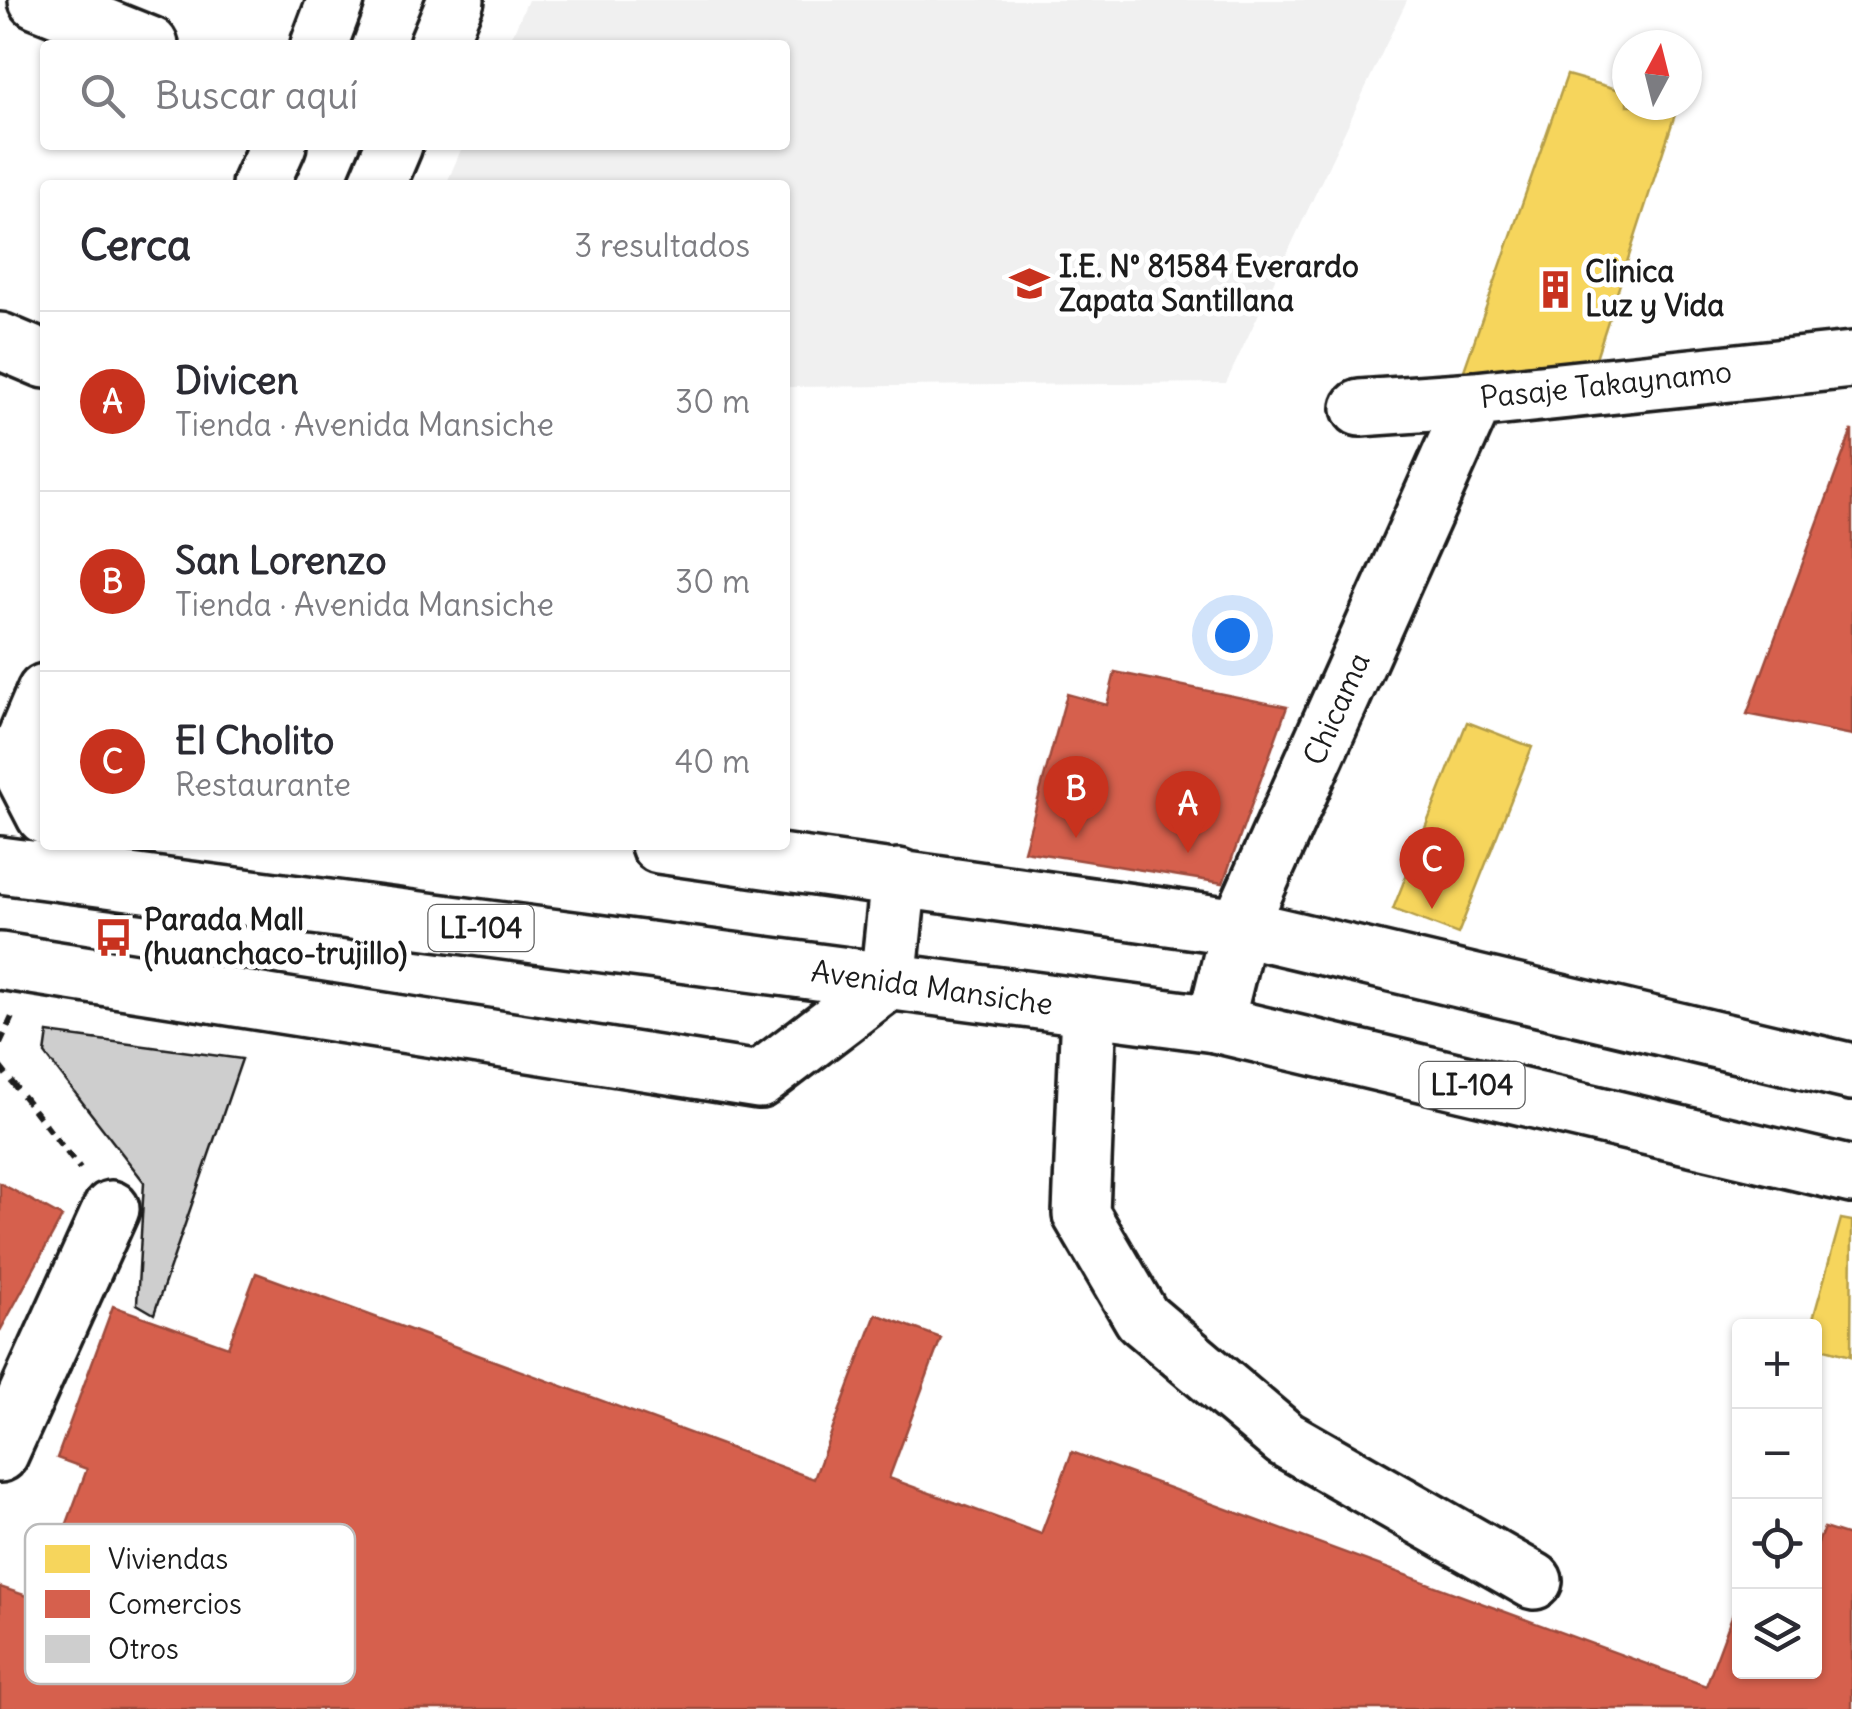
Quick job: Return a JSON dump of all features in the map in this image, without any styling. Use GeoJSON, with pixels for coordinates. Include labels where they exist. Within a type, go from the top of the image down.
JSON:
{"type":"FeatureCollection","features":[{"type":"Feature","properties":{"kind":"main road"},"geometry":{"type":"LineString","coordinates":[[37,0],[137,40]]}},
{"type":"Feature","properties":{"kind":"main road"},"geometry":{"type":"LineString","coordinates":[[321,40],[336,0]]}},
{"type":"Feature","properties":{"kind":"main road"},"geometry":{"type":"LineString","coordinates":[[439,40],[456,0]]}},
{"type":"Feature","properties":{"kind":"main road"},"geometry":{"type":"LineString","coordinates":[[262,180],[276,150]]}},
{"type":"Feature","properties":{"kind":"main road"},"geometry":{"type":"LineString","coordinates":[[379,180],[392,150]]}},
{"type":"Feature","properties":{"kind":"main road"},"geometry":{"type":"LineString","coordinates":[[0,341],[40,358]]}},
{"type":"Feature","properties":{"kind":"main road","name":"Pasaje Takaynamo"},"geometry":{"type":"LineString","coordinates":[[1360,408],[1475,400],[1852,360]]}},
{"type":"Feature","properties":{"kind":"main road","name":"Chicama"},"geometry":{"type":"LineString","coordinates":[[1215,1024],[1239,927],[1475,400]]}},
{"type":"Feature","properties":{"kind":"main road"},"geometry":{"type":"LineString","coordinates":[[40,706],[20,761],[40,805]]}},
{"type":"Feature","properties":{"kind":"main road"},"geometry":{"type":"LineString","coordinates":[[696,850],[1239,927],[1852,1072]]}},
{"type":"Feature","properties":{"kind":"main road","name":"Avenida Mansiche"},"geometry":{"type":"LineString","coordinates":[[0,865],[75,855],[888,982],[1215,1024],[1852,1175]]}},
{"type":"Feature","properties":{"kind":"main road"},"geometry":{"type":"LineString","coordinates":[[0,961],[759,1080],[888,982],[898,877]]}},
{"type":"Feature","properties":{"kind":"main road"},"geometry":{"type":"LineString","coordinates":[[1088,1008],[1081,1214],[1142,1318],[1285,1439],[1534,1581]]}},
{"type":"Feature","properties":{"kind":"main road"},"geometry":{"type":"LineString","coordinates":[[0,1454],[111,1209]]}},
{"type":"Feature","properties":{"kind":"path"},"geometry":{"type":"LineString","coordinates":[[0,1066],[111,1209]]}},
{"type":"Feature","properties":{"kind":"shaded area","name":"I.E. N° 81584 Everardo Zapata Santillana"},"geometry":{"type":"Polygon","coordinates":[[[528,0],[1407,0],[1226,383],[790,387],[790,180],[448,180],[461,150],[790,150],[790,40],[510,40],[528,0]]]}},
{"type":"Feature","properties":{"kind":"building: Viviendas","name":"Clinica Luz y Vida"},"geometry":{"type":"Polygon","coordinates":[[[1567,75],[1612,88],[1612,120],[1673,120],[1594,364],[1462,376],[1567,75]]]}},
{"type":"Feature","properties":{"kind":"building: Viviendas"},"geometry":{"type":"Polygon","coordinates":[[[1467,722],[1532,747],[1458,934],[1393,909],[1467,722]]]}},
{"type":"Feature","properties":{"kind":"building: Viviendas"},"geometry":{"type":"Polygon","coordinates":[[[1841,1219],[1852,1221],[1851,1356],[1822,1348],[1822,1319],[1813,1319],[1841,1219]]]}},
{"type":"Feature","properties":{"kind":"building: Comercios"},"geometry":{"type":"Polygon","coordinates":[[[1852,430],[1852,735],[1747,714],[1852,430]]]}},
{"type":"Feature","properties":{"kind":"building: Comercios"},"geometry":{"type":"Polygon","coordinates":[[[1115,672],[1287,707],[1223,883],[1024,851],[1067,694],[1107,705],[1115,672]]]}},
{"type":"Feature","properties":{"kind":"building: Comercios"},"geometry":{"type":"Polygon","coordinates":[[[0,1183],[62,1217],[0,1331],[0,1183]]]}},
{"type":"Feature","properties":{"kind":"building: Comercios"},"geometry":{"type":"Polygon","coordinates":[[[256,1273],[814,1479],[876,1314],[941,1338],[889,1478],[1041,1534],[1072,1452],[1706,1686],[1732,1616],[1732,1679],[1822,1679],[1824,1528],[1852,1537],[1852,1709],[0,1709],[0,1587],[25,1595],[25,1684],[355,1684],[355,1524],[67,1524],[87,1469],[57,1458],[113,1306],[228,1347],[256,1273]]]}},
{"type":"Feature","properties":{"kind":"building: Otros"},"geometry":{"type":"Polygon","coordinates":[[[48,1033],[242,1059],[154,1314],[137,1304],[144,1182],[45,1054],[48,1033]]]}},
{"type":"Feature","properties":{"kind":"place","name":"I.E. N° 81584 Everardo Zapata Santillana"},"geometry":{"type":"Point","coordinates":[1029,284]}},
{"type":"Feature","properties":{"kind":"place","name":"Clinica Luz y Vida"},"geometry":{"type":"Point","coordinates":[1555,289]}},
{"type":"Feature","properties":{"kind":"place","name":"San Lorenzo"},"geometry":{"type":"Point","coordinates":[1076,838]}},
{"type":"Feature","properties":{"kind":"place","name":"Divicen"},"geometry":{"type":"Point","coordinates":[1188,853]}},
{"type":"Feature","properties":{"kind":"place","name":"El Cholito"},"geometry":{"type":"Point","coordinates":[1432,909]}},
{"type":"Feature","properties":{"kind":"place","name":"Parada Mall (huanchaco-trujillo)"},"geometry":{"type":"Point","coordinates":[114,937]}}]}
